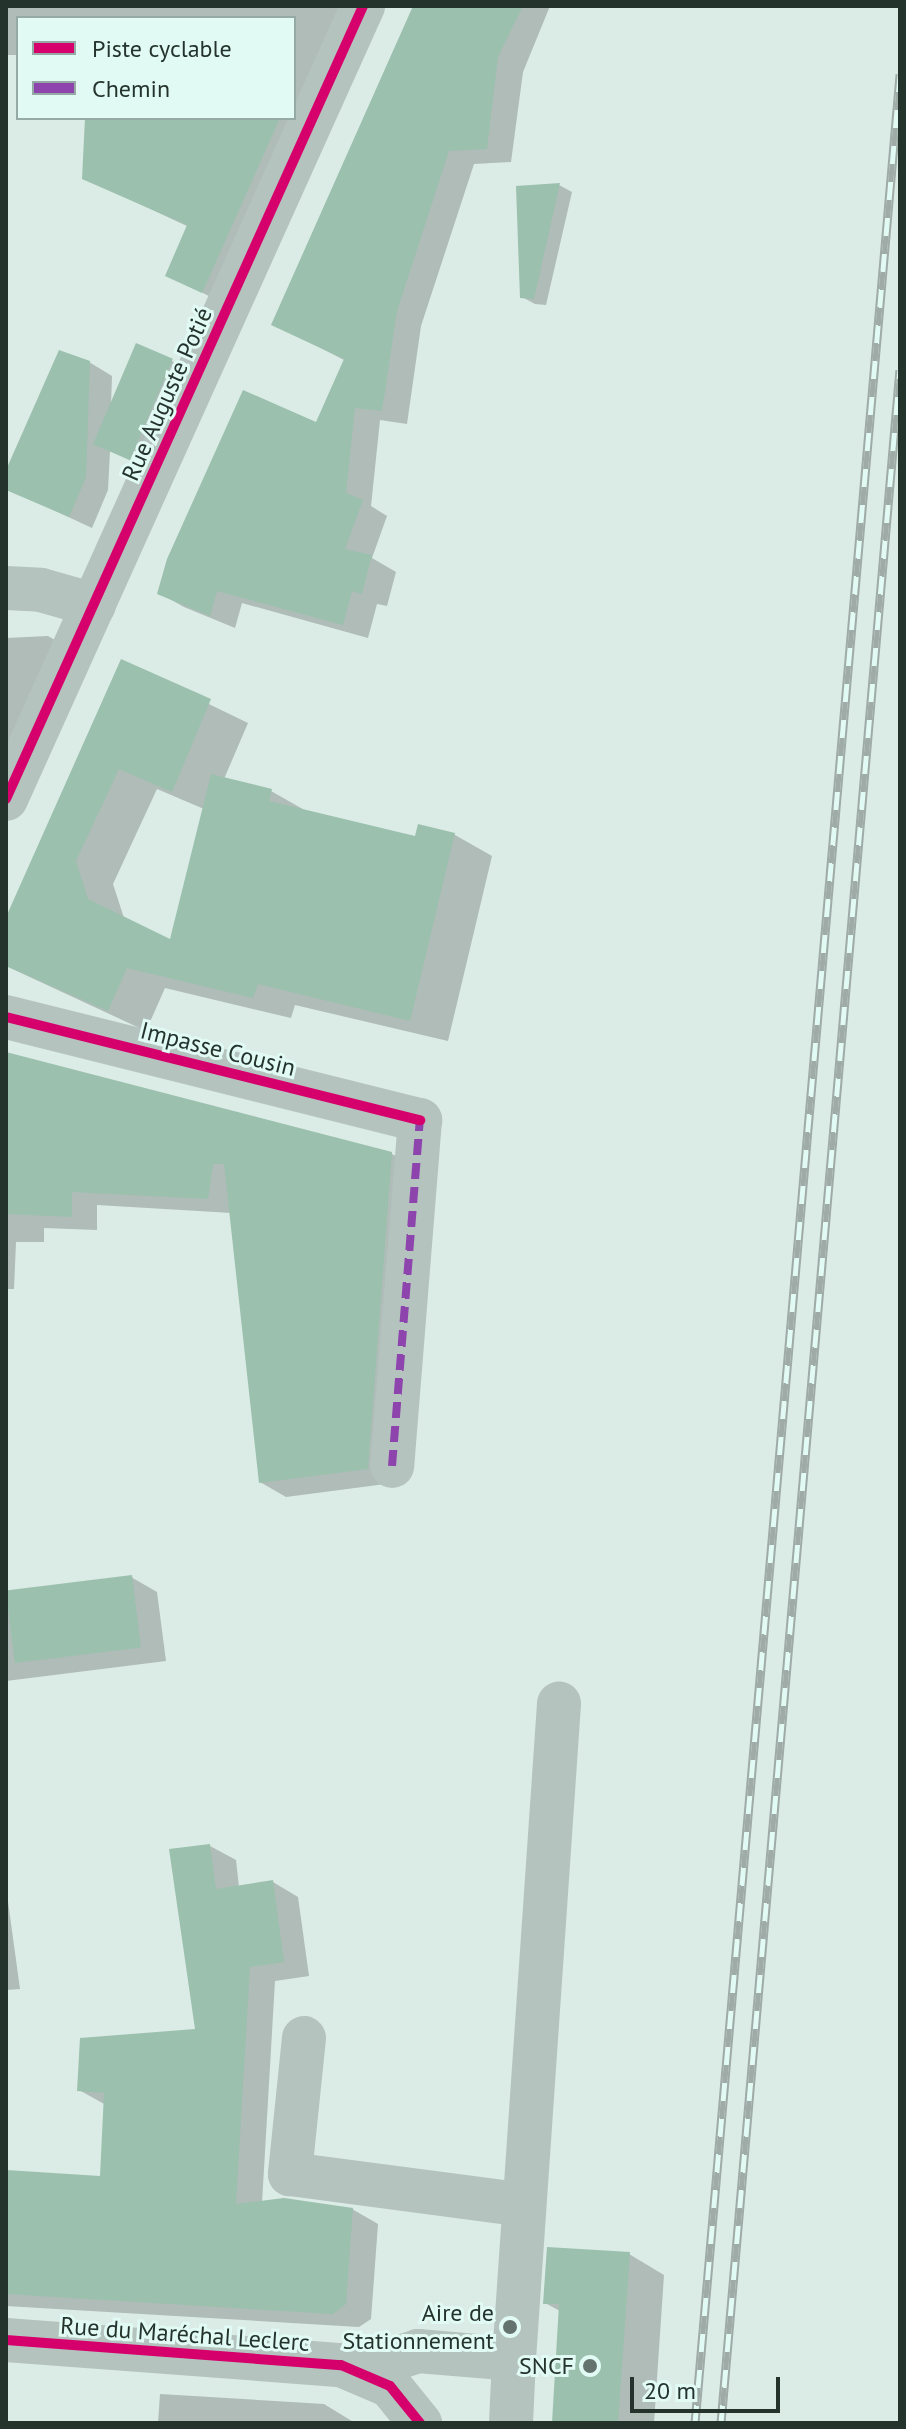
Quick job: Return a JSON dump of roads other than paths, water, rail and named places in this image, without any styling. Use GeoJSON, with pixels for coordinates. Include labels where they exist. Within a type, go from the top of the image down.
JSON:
{"type":"FeatureCollection","features":[{"type":"Feature","properties":{"kind":"street","name":"Rue Auguste Potié"},"geometry":{"type":"LineString","coordinates":[[6,799],[363,6]]}},
{"type":"Feature","properties":{"kind":"street"},"geometry":{"type":"LineString","coordinates":[[6,588],[41,590],[94,605]]}},
{"type":"Feature","properties":{"kind":"street","name":"Impasse Cousin"},"geometry":{"type":"LineString","coordinates":[[6,1017],[420,1120],[392,1466]]}},
{"type":"Feature","properties":{"kind":"street"},"geometry":{"type":"LineString","coordinates":[[511,2423],[559,1704]]}},
{"type":"Feature","properties":{"kind":"street"},"geometry":{"type":"LineString","coordinates":[[304,2038],[290,2174],[524,2205]]}},
{"type":"Feature","properties":{"kind":"street","name":"Rue du Maréchal Leclerc"},"geometry":{"type":"LineString","coordinates":[[6,2340],[360,2370]]}},
{"type":"Feature","properties":{"kind":"street"},"geometry":{"type":"LineString","coordinates":[[360,2370],[418,2351],[514,2359]]}},
{"type":"Feature","properties":{"kind":"street"},"geometry":{"type":"LineString","coordinates":[[360,2370],[390,2386],[420,2423]]}},
{"type":"Feature","properties":{"kind":"railway"},"geometry":{"type":"LineString","coordinates":[[695,2423],[900,74]]}},
{"type":"Feature","properties":{"kind":"railway"},"geometry":{"type":"LineString","coordinates":[[721,2423],[900,370]]}},
{"type":"Feature","properties":{"kind":"place","name":"Aire de Stationnement"},"geometry":{"type":"Point","coordinates":[510,2327]}},
{"type":"Feature","properties":{"kind":"place","name":"SNCF"},"geometry":{"type":"Point","coordinates":[590,2366]}}]}
